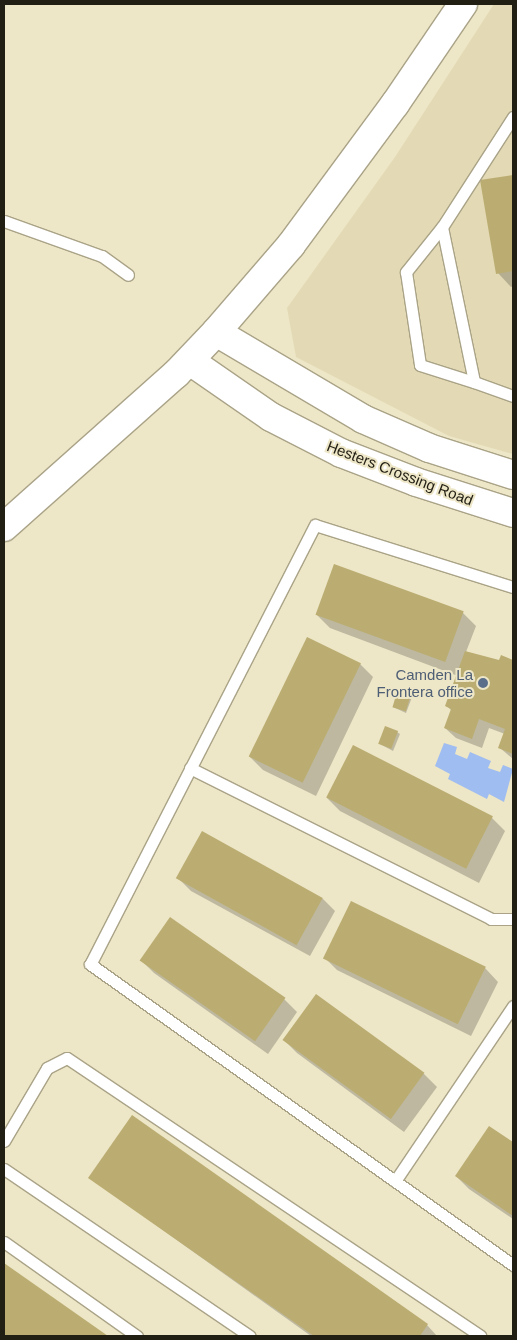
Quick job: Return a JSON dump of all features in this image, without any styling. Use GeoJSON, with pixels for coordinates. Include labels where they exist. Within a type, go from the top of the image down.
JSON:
{"type":"FeatureCollection","features":[{"type":"Feature","properties":{"kind":"street"},"geometry":{"type":"LineString","coordinates":[[4,528],[190,361],[216,332],[291,245],[395,104],[462,4]]}},
{"type":"Feature","properties":{"kind":"street"},"geometry":{"type":"LineString","coordinates":[[216,332],[364,420],[429,448],[513,475]]}},
{"type":"Feature","properties":{"kind":"street","name":"Hesters Crossing Road"},"geometry":{"type":"LineString","coordinates":[[190,361],[271,417],[341,452],[416,482],[513,513]]}},
{"type":"Feature","properties":{"kind":"street"},"geometry":{"type":"LineString","coordinates":[[416,482],[442,476],[513,499]]}},
{"type":"Feature","properties":{"kind":"lane"},"geometry":{"type":"LineString","coordinates":[[513,117],[442,227],[406,272],[420,365],[513,396]]}},
{"type":"Feature","properties":{"kind":"lane"},"geometry":{"type":"LineString","coordinates":[[4,221],[102,256],[128,275]]}},
{"type":"Feature","properties":{"kind":"lane"},"geometry":{"type":"LineString","coordinates":[[442,227],[474,382]]}},
{"type":"Feature","properties":{"kind":"lane"},"geometry":{"type":"LineString","coordinates":[[513,587],[315,525],[90,964],[513,1265]]}},
{"type":"Feature","properties":{"kind":"lane"},"geometry":{"type":"LineString","coordinates":[[190,768],[491,920],[513,919]]}},
{"type":"Feature","properties":{"kind":"lane"},"geometry":{"type":"LineString","coordinates":[[395,1181],[513,1006]]}},
{"type":"Feature","properties":{"kind":"lane"},"geometry":{"type":"LineString","coordinates":[[4,1140],[47,1068],[67,1058],[480,1336]]}},
{"type":"Feature","properties":{"kind":"lane"},"geometry":{"type":"LineString","coordinates":[[4,1169],[250,1336]]}},
{"type":"Feature","properties":{"kind":"lane"},"geometry":{"type":"LineString","coordinates":[[4,1242],[137,1336]]}},
{"type":"Feature","properties":{"kind":"shaded area"},"geometry":{"type":"Polygon","coordinates":[[[494,4],[513,4],[513,454],[449,436],[296,357],[287,308],[395,157],[494,4]]]}},
{"type":"Feature","properties":{"kind":"water"},"geometry":{"type":"Polygon","coordinates":[[[444,743],[457,747],[455,754],[467,759],[470,752],[491,761],[488,768],[500,772],[503,765],[513,769],[504,802],[489,794],[487,799],[448,779],[450,774],[435,766],[444,743]]]}},
{"type":"Feature","properties":{"kind":"building"},"geometry":{"type":"Polygon","coordinates":[[[513,175],[513,271],[496,274],[480,180],[513,175]]]}},
{"type":"Feature","properties":{"kind":"building"},"geometry":{"type":"Polygon","coordinates":[[[334,564],[464,611],[445,662],[316,615],[334,564]]]}},
{"type":"Feature","properties":{"kind":"building"},"geometry":{"type":"Polygon","coordinates":[[[307,637],[361,663],[303,783],[249,757],[307,637]]]}},
{"type":"Feature","properties":{"kind":"building","name":"Camden La Frontera office"},"geometry":{"type":"Polygon","coordinates":[[[465,651],[499,660],[501,655],[513,660],[513,754],[498,748],[505,729],[479,719],[472,739],[444,728],[451,709],[445,706],[465,651]]]}},
{"type":"Feature","properties":{"kind":"building"},"geometry":{"type":"Polygon","coordinates":[[[398,689],[411,693],[406,711],[392,707],[398,689]]]}},
{"type":"Feature","properties":{"kind":"building"},"geometry":{"type":"Polygon","coordinates":[[[385,726],[398,731],[391,749],[378,744],[385,726]]]}},
{"type":"Feature","properties":{"kind":"building"},"geometry":{"type":"Polygon","coordinates":[[[353,745],[493,816],[466,869],[326,798],[353,745]]]}},
{"type":"Feature","properties":{"kind":"building"},"geometry":{"type":"Polygon","coordinates":[[[202,831],[323,898],[297,945],[176,878],[202,831]]]}},
{"type":"Feature","properties":{"kind":"building"},"geometry":{"type":"Polygon","coordinates":[[[351,901],[486,967],[458,1024],[323,959],[351,901]]]}},
{"type":"Feature","properties":{"kind":"building"},"geometry":{"type":"Polygon","coordinates":[[[170,917],[286,998],[255,1041],[140,960],[170,917]]]}},
{"type":"Feature","properties":{"kind":"building"},"geometry":{"type":"Polygon","coordinates":[[[316,994],[424,1073],[391,1119],[282,1040],[316,994]]]}},
{"type":"Feature","properties":{"kind":"building"},"geometry":{"type":"Polygon","coordinates":[[[132,1115],[428,1324],[420,1336],[314,1336],[88,1178],[132,1115]]]}},
{"type":"Feature","properties":{"kind":"building"},"geometry":{"type":"Polygon","coordinates":[[[489,1126],[513,1142],[513,1216],[455,1176],[489,1126]]]}},
{"type":"Feature","properties":{"kind":"building"},"geometry":{"type":"Polygon","coordinates":[[[4,1263],[108,1336],[4,1336],[4,1263]]]}},
{"type":"Feature","properties":{"kind":"place","name":"Camden La Frontera office"},"geometry":{"type":"Point","coordinates":[483,683]}}]}
